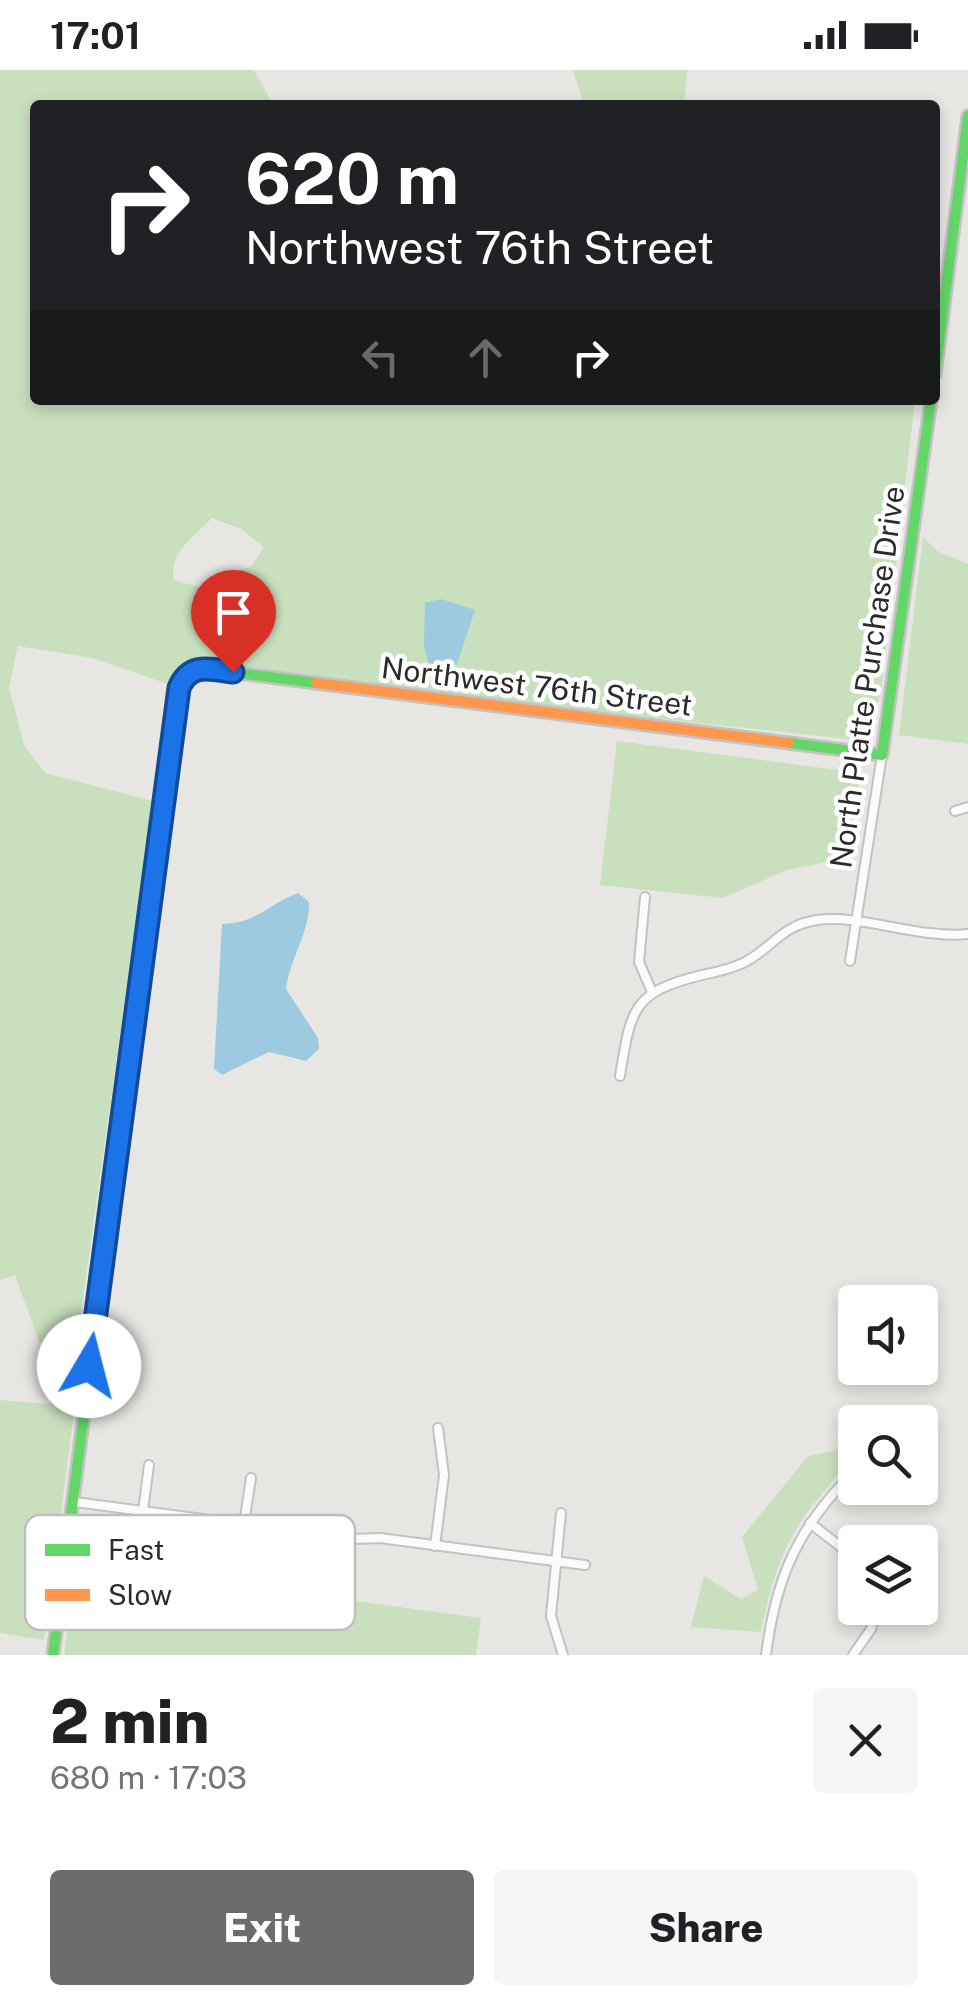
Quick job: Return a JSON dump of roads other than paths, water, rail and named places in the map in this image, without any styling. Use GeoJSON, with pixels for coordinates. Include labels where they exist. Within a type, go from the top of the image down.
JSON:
{"type":"FeatureCollection","features":[{"type":"Feature","properties":{"kind":"street"},"geometry":{"type":"LineString","coordinates":[[940,345],[962,215],[968,116]]}},
{"type":"Feature","properties":{"kind":"street","name":"North Platte Purchase Drive"},"geometry":{"type":"LineString","coordinates":[[850,962],[930,405]]}},
{"type":"Feature","properties":{"kind":"street","name":"Northwest 76th Street"},"geometry":{"type":"LineString","coordinates":[[75,1502],[164,784],[179,688],[188,673],[199,668],[882,755]]}},
{"type":"Feature","properties":{"kind":"street"},"geometry":{"type":"LineString","coordinates":[[955,811],[968,807]]}},
{"type":"Feature","properties":{"kind":"street"},"geometry":{"type":"LineString","coordinates":[[644,897],[639,962],[652,992]]}},
{"type":"Feature","properties":{"kind":"street"},"geometry":{"type":"LineString","coordinates":[[620,1076],[632,1017],[652,992],[669,983],[747,962],[793,926],[820,920],[941,936],[968,934]]}},
{"type":"Feature","properties":{"kind":"street"},"geometry":{"type":"LineString","coordinates":[[435,1546],[444,1475],[438,1428]]}},
{"type":"Feature","properties":{"kind":"street"},"geometry":{"type":"LineString","coordinates":[[143,1511],[149,1465]]}},
{"type":"Feature","properties":{"kind":"street"},"geometry":{"type":"LineString","coordinates":[[245,1515],[250,1478]]}},
{"type":"Feature","properties":{"kind":"street"},"geometry":{"type":"LineString","coordinates":[[766,1655],[777,1590],[792,1554],[810,1523],[838,1489]]}},
{"type":"Feature","properties":{"kind":"street"},"geometry":{"type":"LineString","coordinates":[[73,1515],[75,1502],[174,1515]]}},
{"type":"Feature","properties":{"kind":"street"},"geometry":{"type":"LineString","coordinates":[[561,1514],[552,1616],[563,1655]]}},
{"type":"Feature","properties":{"kind":"street"},"geometry":{"type":"LineString","coordinates":[[810,1523],[838,1545]]}},
{"type":"Feature","properties":{"kind":"street"},"geometry":{"type":"LineString","coordinates":[[355,1537],[585,1565]]}},
{"type":"Feature","properties":{"kind":"street"},"geometry":{"type":"LineString","coordinates":[[853,1655],[871,1625]]}},
{"type":"Feature","properties":{"kind":"street"},"geometry":{"type":"LineString","coordinates":[[54,1655],[57,1630]]}},
{"type":"Feature","properties":{"kind":"water"},"geometry":{"type":"Polygon","coordinates":[[[441,599],[475,610],[457,664],[444,669],[430,667],[424,647],[425,603],[441,599]]]}},
{"type":"Feature","properties":{"kind":"water"},"geometry":{"type":"Polygon","coordinates":[[[298,893],[309,902],[308,913],[286,989],[318,1038],[319,1049],[306,1061],[269,1052],[222,1075],[214,1069],[222,924],[254,916],[298,893]]]}}]}
